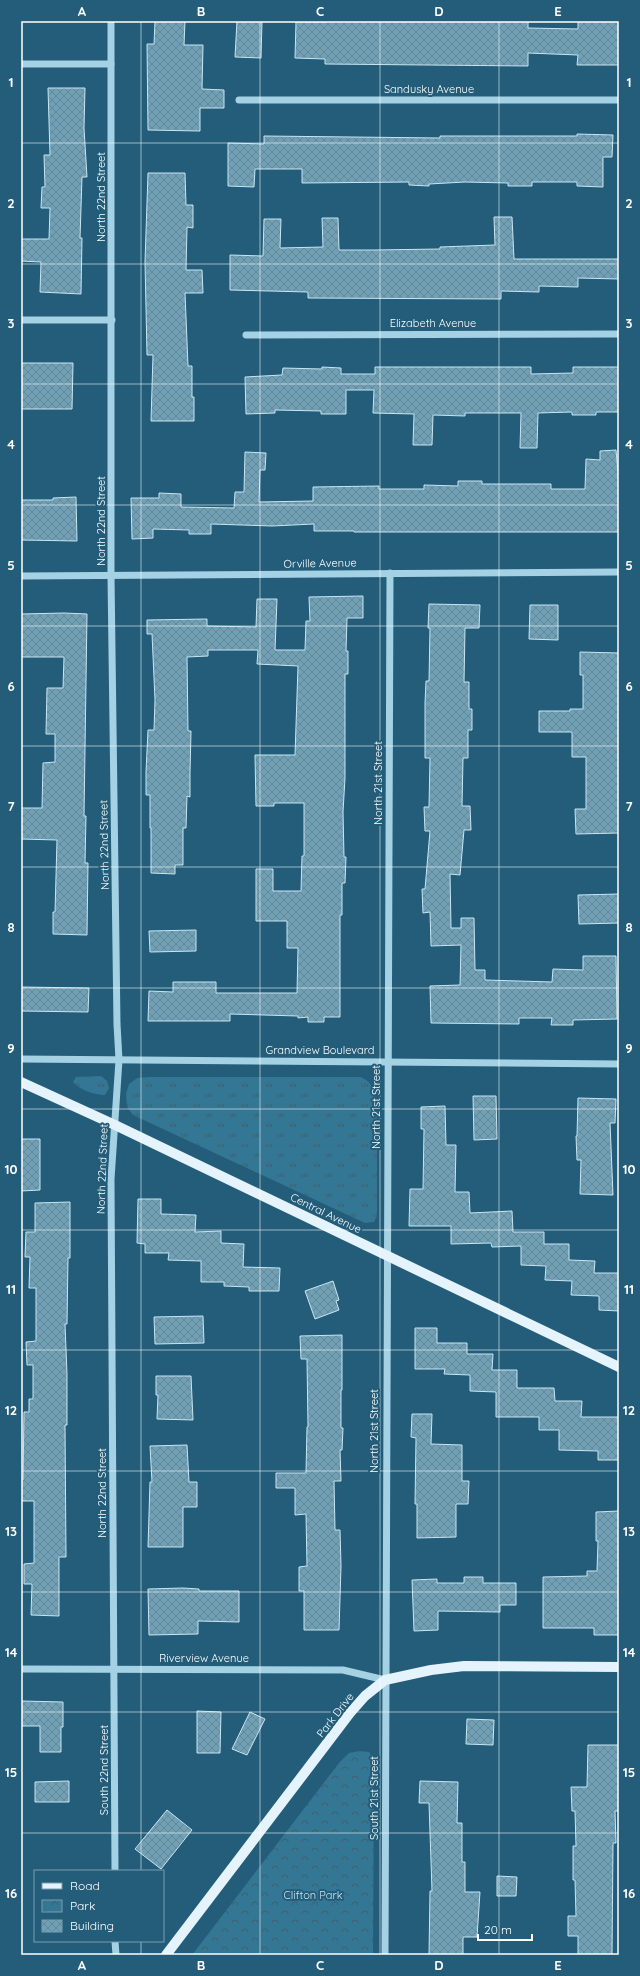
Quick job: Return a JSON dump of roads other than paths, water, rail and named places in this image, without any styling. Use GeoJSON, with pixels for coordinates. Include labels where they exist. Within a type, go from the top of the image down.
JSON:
{"type":"FeatureCollection","features":[{"type":"Feature","properties":{"kind":"main road","name":"Central Avenue"},"geometry":{"type":"LineString","coordinates":[[21,1082],[115,1125],[619,1367]]}},
{"type":"Feature","properties":{"kind":"main road","name":"Park Drive"},"geometry":{"type":"LineString","coordinates":[[166,1955],[350,1714],[365,1696],[385,1680],[432,1670],[464,1666],[619,1667]]}},
{"type":"Feature","properties":{"kind":"street","name":"North 22nd Street"},"geometry":{"type":"LineString","coordinates":[[111,21],[111,576],[117,1024],[119,1060],[111,1179],[114,1669]]}},
{"type":"Feature","properties":{"kind":"street"},"geometry":{"type":"LineString","coordinates":[[21,64],[111,64]]}},
{"type":"Feature","properties":{"kind":"street","name":"Sandusky Avenue"},"geometry":{"type":"LineString","coordinates":[[239,100],[619,100]]}},
{"type":"Feature","properties":{"kind":"street"},"geometry":{"type":"LineString","coordinates":[[21,320],[112,320]]}},
{"type":"Feature","properties":{"kind":"street","name":"Elizabeth Avenue"},"geometry":{"type":"LineString","coordinates":[[246,335],[619,334]]}},
{"type":"Feature","properties":{"kind":"street","name":"Orville Avenue"},"geometry":{"type":"LineString","coordinates":[[21,576],[619,572]]}},
{"type":"Feature","properties":{"kind":"street","name":"North 21st Street"},"geometry":{"type":"LineString","coordinates":[[385,1642],[390,573]]}},
{"type":"Feature","properties":{"kind":"street","name":"Grandview Boulevard"},"geometry":{"type":"LineString","coordinates":[[21,1059],[619,1064]]}},
{"type":"Feature","properties":{"kind":"street","name":"South 21st Street"},"geometry":{"type":"LineString","coordinates":[[385,1642],[385,1955]]}},
{"type":"Feature","properties":{"kind":"street","name":"Riverview Avenue"},"geometry":{"type":"LineString","coordinates":[[21,1669],[343,1670],[385,1680]]}},
{"type":"Feature","properties":{"kind":"street","name":"South 22nd Street"},"geometry":{"type":"LineString","coordinates":[[114,1669],[115,1870]]}},
{"type":"Feature","properties":{"kind":"street"},"geometry":{"type":"LineString","coordinates":[[116,1942],[116,1955]]}},
{"type":"Feature","properties":{"kind":"park label","name":"Clifton Park"},"geometry":{"type":"Point","coordinates":[313,1895]}}]}
